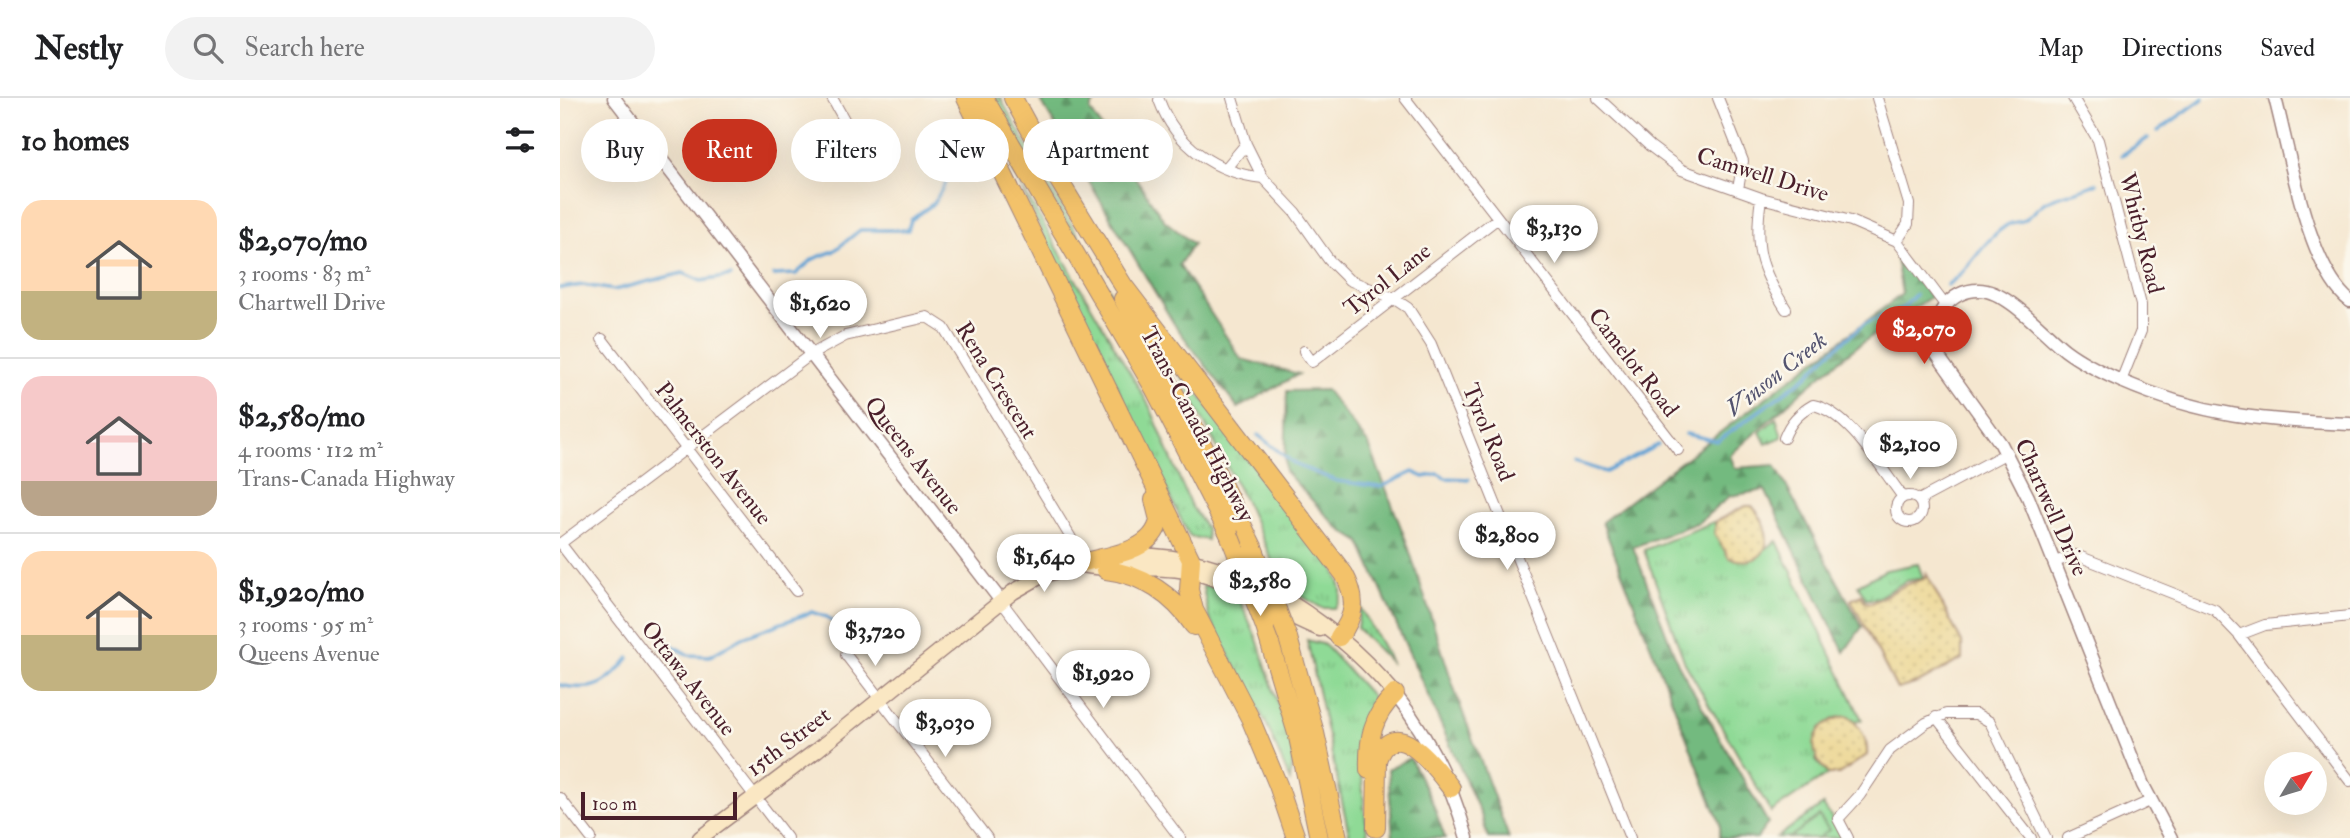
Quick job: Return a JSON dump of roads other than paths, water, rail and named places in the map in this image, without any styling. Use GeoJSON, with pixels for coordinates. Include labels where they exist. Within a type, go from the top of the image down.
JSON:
{"type":"FeatureCollection","features":[{"type":"Feature","properties":{"kind":"highway"},"geometry":{"type":"LineString","coordinates":[[966,98],[1190,566],[1190,599],[1260,740],[1296,838]]}},
{"type":"Feature","properties":{"kind":"highway","name":"Trans-Canada Highway"},"geometry":{"type":"LineString","coordinates":[[984,98],[1154,388],[1229,534],[1265,627],[1298,737],[1319,838]]}},
{"type":"Feature","properties":{"kind":"highway","name":"Trans-Canada Highway"},"geometry":{"type":"LineString","coordinates":[[1013,98],[1024,119]]}},
{"type":"Feature","properties":{"kind":"highway","name":"Trans-Canada Highway"},"geometry":{"type":"LineString","coordinates":[[1058,182],[1208,455],[1253,547],[1288,638],[1315,733],[1338,838]]}},
{"type":"Feature","properties":{"kind":"highway"},"geometry":{"type":"LineString","coordinates":[[1060,182],[1123,285],[1344,574],[1351,588],[1354,608],[1348,625],[1339,637]]}},
{"type":"Feature","properties":{"kind":"highway"},"geometry":{"type":"LineString","coordinates":[[1076,564],[1140,546],[1157,527],[1156,504],[1117,410]]}},
{"type":"Feature","properties":{"kind":"highway"},"geometry":{"type":"LineString","coordinates":[[1106,570],[1126,574],[1156,588],[1188,618],[1216,654]]}},
{"type":"Feature","properties":{"kind":"highway"},"geometry":{"type":"LineString","coordinates":[[1376,833],[1368,757],[1370,733],[1379,712],[1395,694]]}},
{"type":"Feature","properties":{"kind":"highway"},"geometry":{"type":"LineString","coordinates":[[1376,833],[1377,760],[1380,752],[1392,743],[1399,741],[1413,746],[1429,760],[1451,788]]}},
{"type":"Feature","properties":{"kind":"main road","name":"15th Street"},"geometry":{"type":"LineString","coordinates":[[700,838],[880,699],[1001,601],[1041,576],[1076,564],[1133,555],[1254,582],[1308,613],[1339,637],[1395,694]]}},
{"type":"Feature","properties":{"kind":"main road","name":"15th Street"},"geometry":{"type":"LineString","coordinates":[[1076,564],[1106,570],[1190,566]]}},
{"type":"Feature","properties":{"kind":"street","name":"Queens Avenue"},"geometry":{"type":"LineString","coordinates":[[614,98],[1180,838]]}},
{"type":"Feature","properties":{"kind":"street"},"geometry":{"type":"LineString","coordinates":[[832,98],[844,119]]}},
{"type":"Feature","properties":{"kind":"street","name":"Tyrol Road"},"geometry":{"type":"LineString","coordinates":[[1232,98],[1246,144],[1264,178],[1295,212],[1340,274],[1358,285],[1393,298],[1416,318],[1438,358],[1630,838]]}},
{"type":"Feature","properties":{"kind":"street","name":"Camelot Road"},"geometry":{"type":"LineString","coordinates":[[1405,98],[1678,450]]}},
{"type":"Feature","properties":{"kind":"street","name":"Camwell Drive"},"geometry":{"type":"LineString","coordinates":[[1598,98],[1674,165],[1700,178],[1761,198],[1835,215],[1897,242]]}},
{"type":"Feature","properties":{"kind":"street"},"geometry":{"type":"LineString","coordinates":[[1718,98],[1743,161],[1738,189]]}},
{"type":"Feature","properties":{"kind":"street"},"geometry":{"type":"LineString","coordinates":[[1877,98],[1909,204],[1908,224],[1897,242],[1945,305],[1958,293],[1980,290],[2005,299],[2067,351],[2121,381],[2211,413],[2263,421],[2350,424]]}},
{"type":"Feature","properties":{"kind":"street","name":"Whitby Road"},"geometry":{"type":"LineString","coordinates":[[2073,98],[2098,140],[2141,305],[2141,331],[2121,381]]}},
{"type":"Feature","properties":{"kind":"street"},"geometry":{"type":"LineString","coordinates":[[2275,98],[2311,233],[2333,283],[2350,301]]}},
{"type":"Feature","properties":{"kind":"street"},"geometry":{"type":"LineString","coordinates":[[1159,100],[1164,114],[1186,144],[1209,162],[1264,178]]}},
{"type":"Feature","properties":{"kind":"street"},"geometry":{"type":"LineString","coordinates":[[1226,168],[1246,144]]}},
{"type":"Feature","properties":{"kind":"street"},"geometry":{"type":"LineString","coordinates":[[1761,198],[1758,254],[1766,276],[1786,309]]}},
{"type":"Feature","properties":{"kind":"street","name":"Tyrol Lane"},"geometry":{"type":"LineString","coordinates":[[1304,351],[1312,362],[1498,218]]}},
{"type":"Feature","properties":{"kind":"street","name":"Chartwell Drive"},"geometry":{"type":"LineString","coordinates":[[1945,305],[1931,336],[1933,349],[2007,453],[2150,801],[2171,838]]}},
{"type":"Feature","properties":{"kind":"street","name":"Rena Crescent"},"geometry":{"type":"LineString","coordinates":[[560,543],[810,355],[845,336],[927,317],[944,328],[1072,538]]}},
{"type":"Feature","properties":{"kind":"street","name":"Palmerston Avenue"},"geometry":{"type":"LineString","coordinates":[[602,339],[796,591]]}},
{"type":"Feature","properties":{"kind":"street"},"geometry":{"type":"LineString","coordinates":[[1784,438],[1789,425],[1801,412],[1813,405],[1821,406],[1834,414],[1855,435],[1903,497]]}},
{"type":"Feature","properties":{"kind":"street"},"geometry":{"type":"LineString","coordinates":[[1919,500],[2007,453]]}},
{"type":"Feature","properties":{"kind":"street"},"geometry":{"type":"LineString","coordinates":[[1912,496],[1919,500],[1922,508],[1920,516],[1913,521],[1904,521],[1898,515],[1896,507],[1903,497],[1912,496]]}},
{"type":"Feature","properties":{"kind":"street","name":"Ottawa Avenue"},"geometry":{"type":"LineString","coordinates":[[560,543],[787,838]]}},
{"type":"Feature","properties":{"kind":"street"},"geometry":{"type":"LineString","coordinates":[[2054,562],[2076,555],[2102,563],[2215,610],[2239,635],[2350,781]]}},
{"type":"Feature","properties":{"kind":"street"},"geometry":{"type":"LineString","coordinates":[[2239,635],[2276,624],[2350,617]]}},
{"type":"Feature","properties":{"kind":"street"},"geometry":{"type":"LineString","coordinates":[[846,655],[987,838]]}},
{"type":"Feature","properties":{"kind":"street"},"geometry":{"type":"LineString","coordinates":[[1395,694],[1425,737],[1451,788],[1467,838]]}},
{"type":"Feature","properties":{"kind":"street"},"geometry":{"type":"LineString","coordinates":[[1848,838],[1838,819],[1860,795],[1890,750],[1937,717],[1976,714],[1990,722],[2046,838]]}},
{"type":"Feature","properties":{"kind":"street"},"geometry":{"type":"LineString","coordinates":[[1937,717],[2031,838]]}},
{"type":"Feature","properties":{"kind":"street"},"geometry":{"type":"LineString","coordinates":[[560,798],[591,838]]}},
{"type":"Feature","properties":{"kind":"street"},"geometry":{"type":"LineString","coordinates":[[2068,838],[2150,801]]}},
{"type":"Feature","properties":{"kind":"waterway","name":"Vinson Creek"},"geometry":{"type":"LineString","coordinates":[[2158,131],[2204,98]]}},
{"type":"Feature","properties":{"kind":"waterway","name":"Vinson Creek"},"geometry":{"type":"LineString","coordinates":[[2122,155],[2148,138]]}},
{"type":"Feature","properties":{"kind":"waterway"},"geometry":{"type":"LineString","coordinates":[[773,275],[796,274],[813,259],[834,251],[860,230],[908,230],[911,220],[934,203],[946,182]]}},
{"type":"Feature","properties":{"kind":"waterway","name":"Vinson Creek"},"geometry":{"type":"LineString","coordinates":[[1947,285],[1963,271],[1990,239],[2007,225],[2026,219],[2047,201],[2097,183]]}},
{"type":"Feature","properties":{"kind":"waterway"},"geometry":{"type":"LineString","coordinates":[[560,288],[583,285],[614,290],[683,273],[701,281],[731,276]]}},
{"type":"Feature","properties":{"kind":"waterway","name":"Vinson Creek"},"geometry":{"type":"LineString","coordinates":[[1686,434],[1717,441],[1722,438],[1807,376],[1864,324],[1904,307],[1915,295]]}},
{"type":"Feature","properties":{"kind":"waterway","name":"Vinson Creek"},"geometry":{"type":"LineString","coordinates":[[1258,435],[1296,465],[1337,481],[1381,487],[1413,472],[1424,477],[1438,474],[1445,478],[1469,479]]}},
{"type":"Feature","properties":{"kind":"waterway","name":"Vinson Creek"},"geometry":{"type":"LineString","coordinates":[[1574,462],[1606,472],[1658,445]]}},
{"type":"Feature","properties":{"kind":"waterway","name":"Vinson Creek"},"geometry":{"type":"LineString","coordinates":[[660,647],[672,645],[688,655],[710,656],[743,637],[812,612],[827,617],[842,629],[854,630],[861,622],[873,623],[893,614],[919,633]]}},
{"type":"Feature","properties":{"kind":"waterway","name":"Vinson Creek"},"geometry":{"type":"LineString","coordinates":[[560,685],[583,688],[600,684],[629,658]]}}]}
